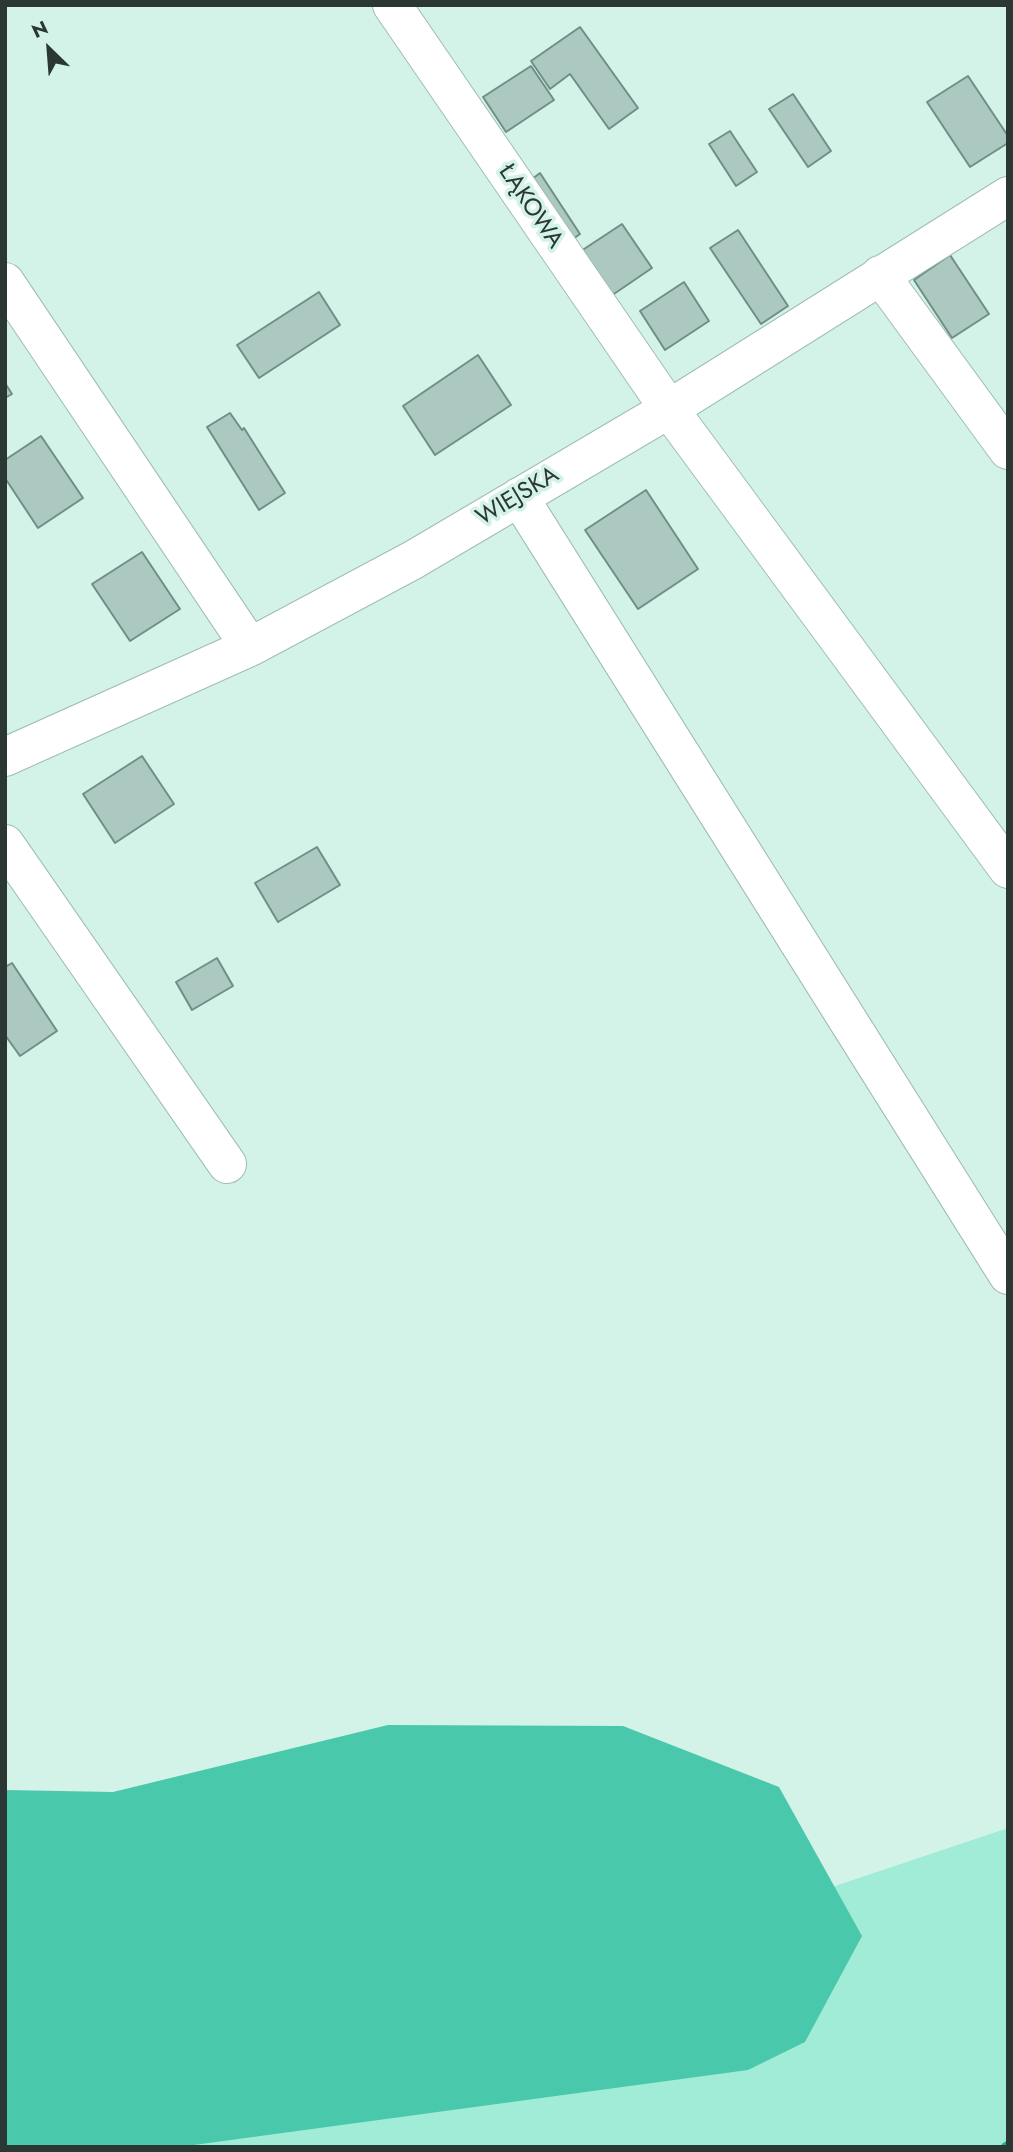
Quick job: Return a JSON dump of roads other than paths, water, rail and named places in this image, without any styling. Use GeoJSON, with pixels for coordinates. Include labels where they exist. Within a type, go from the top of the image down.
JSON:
{"type":"FeatureCollection","features":[{"type":"Feature","properties":{"kind":"street","name":"ŁĄKOWA"},"geometry":{"type":"LineString","coordinates":[[392,5],[668,409],[1008,869]]}},
{"type":"Feature","properties":{"kind":"street","name":"WIEJSKA"},"geometry":{"type":"LineString","coordinates":[[5,757],[250,647],[413,560],[668,409],[1008,196]]}},
{"type":"Feature","properties":{"kind":"street"},"geometry":{"type":"LineString","coordinates":[[880,275],[1008,450]]}},
{"type":"Feature","properties":{"kind":"street"},"geometry":{"type":"LineString","coordinates":[[5,282],[250,647]]}},
{"type":"Feature","properties":{"kind":"street"},"geometry":{"type":"LineString","coordinates":[[519,497],[1008,1275]]}},
{"type":"Feature","properties":{"kind":"street"},"geometry":{"type":"LineString","coordinates":[[5,844],[227,1164]]}}]}
